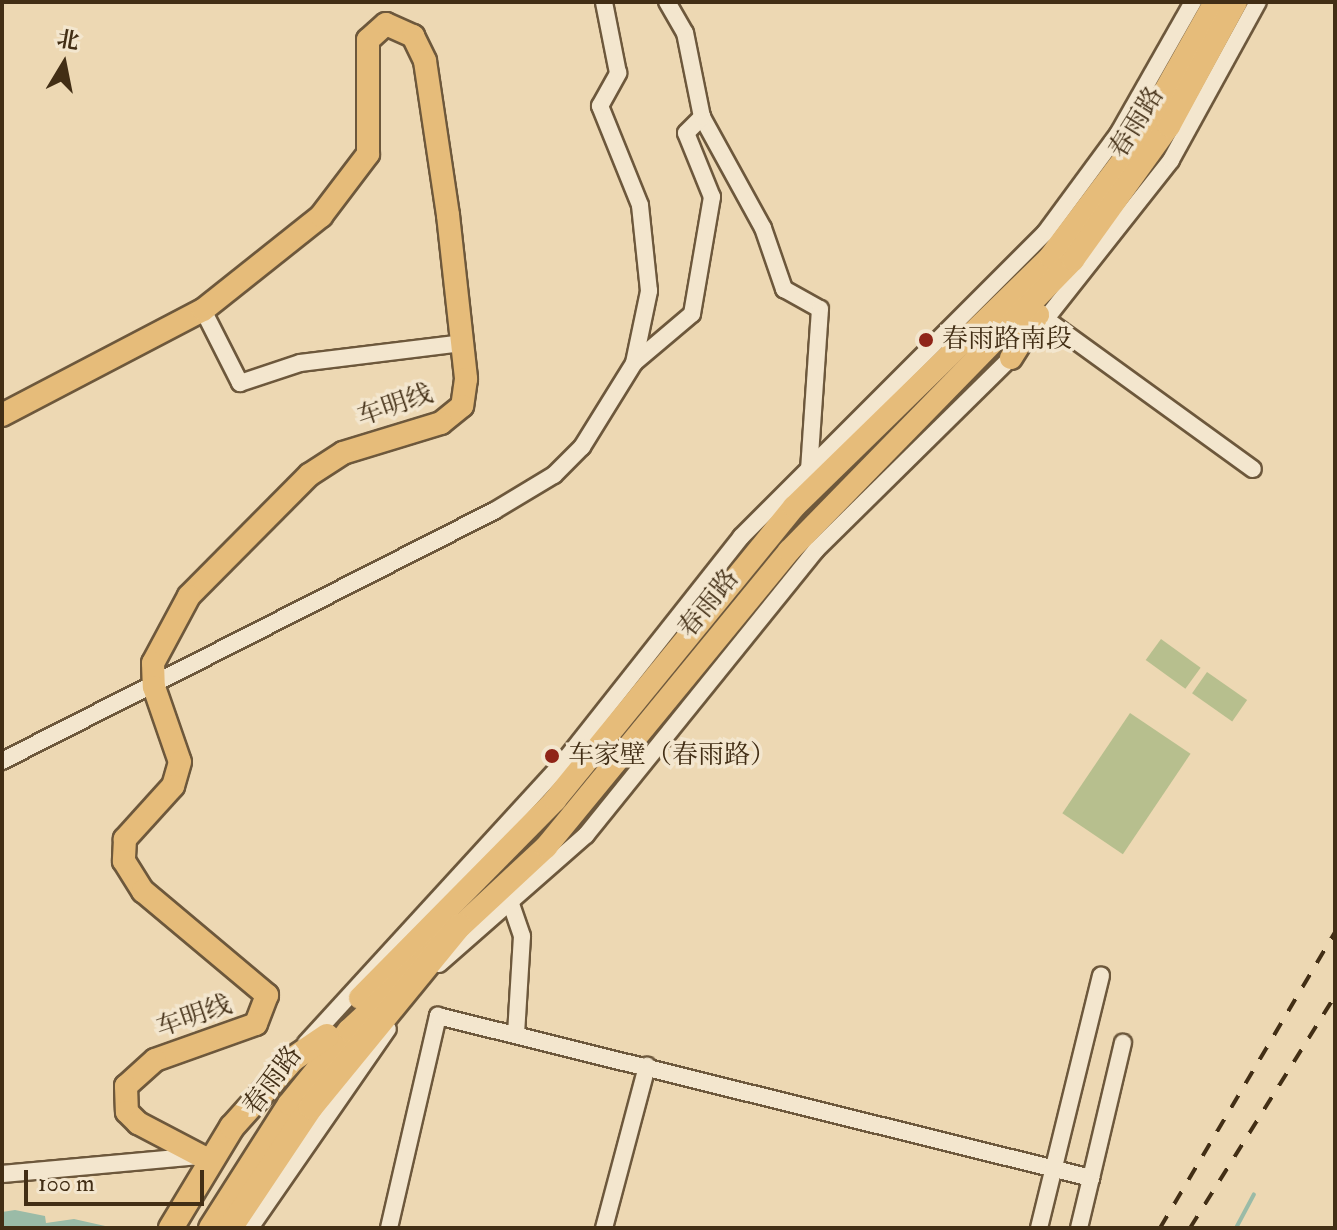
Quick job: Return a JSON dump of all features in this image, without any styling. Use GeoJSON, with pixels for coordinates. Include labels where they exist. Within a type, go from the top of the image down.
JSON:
{"type":"FeatureCollection","features":[{"type":"Feature","properties":{"kind":"highway"},"geometry":{"type":"LineString","coordinates":[[230,1228],[279,1151],[417,983],[459,926]]}},
{"type":"Feature","properties":{"kind":"highway"},"geometry":{"type":"LineString","coordinates":[[171,1228],[209,1152],[293,1059],[327,1036]]}},
{"type":"Feature","properties":{"kind":"main road","name":"春雨路"},"geometry":{"type":"LineString","coordinates":[[196,1228],[249,1138],[327,1036],[503,855],[590,760],[729,582],[822,478],[1050,257],[1135,144],[1215,2]]}},
{"type":"Feature","properties":{"kind":"main road","name":"春雨路"},"geometry":{"type":"LineString","coordinates":[[210,1228],[324,1060],[603,785],[789,551],[1073,260],[1169,126],[1236,2]]}},
{"type":"Feature","properties":{"kind":"main road","name":"车明线"},"geometry":{"type":"LineString","coordinates":[[2,415],[203,310],[321,216],[365,165],[365,52],[378,26],[396,25],[413,36],[425,61],[462,343],[465,395],[453,416],[343,453],[309,475],[189,596],[158,650],[154,687],[180,762],[173,786],[125,839],[127,871],[267,995],[256,1024],[155,1060],[126,1086],[127,1112],[138,1123],[209,1152]]}},
{"type":"Feature","properties":{"kind":"main road"},"geometry":{"type":"LineString","coordinates":[[1011,358],[1073,260]]}},
{"type":"Feature","properties":{"kind":"main road"},"geometry":{"type":"LineString","coordinates":[[729,582],[780,498]]}},
{"type":"Feature","properties":{"kind":"main road"},"geometry":{"type":"LineString","coordinates":[[441,901],[503,855]]}},
{"type":"Feature","properties":{"kind":"street"},"geometry":{"type":"LineString","coordinates":[[2,761],[154,687],[554,475],[607,416],[634,363],[649,260],[640,205],[600,106],[618,73],[604,2]]}},
{"type":"Feature","properties":{"kind":"street"},"geometry":{"type":"LineString","coordinates":[[667,2],[685,33],[702,117],[763,228],[784,289],[820,309],[809,470]]}},
{"type":"Feature","properties":{"kind":"street"},"geometry":{"type":"LineString","coordinates":[[293,1059],[335,1006],[441,901],[780,498],[1045,233],[1118,134],[1193,2]]}},
{"type":"Feature","properties":{"kind":"street"},"geometry":{"type":"LineString","coordinates":[[250,1228],[417,983],[511,904],[613,805],[816,550],[1047,320],[1171,160],[1258,2]]}},
{"type":"Feature","properties":{"kind":"street"},"geometry":{"type":"LineString","coordinates":[[634,363],[692,314],[712,197],[686,133],[702,117]]}},
{"type":"Feature","properties":{"kind":"street"},"geometry":{"type":"LineString","coordinates":[[203,310],[240,383],[300,363],[462,343]]}},
{"type":"Feature","properties":{"kind":"street"},"geometry":{"type":"LineString","coordinates":[[1047,320],[1253,469]]}},
{"type":"Feature","properties":{"kind":"street"},"geometry":{"type":"LineString","coordinates":[[511,904],[522,936],[516,1033]]}},
{"type":"Feature","properties":{"kind":"street"},"geometry":{"type":"LineString","coordinates":[[1039,1228],[1101,975]]}},
{"type":"Feature","properties":{"kind":"street"},"geometry":{"type":"LineString","coordinates":[[389,1228],[438,1016],[1091,1178]]}},
{"type":"Feature","properties":{"kind":"street"},"geometry":{"type":"LineString","coordinates":[[1079,1228],[1123,1043]]}},
{"type":"Feature","properties":{"kind":"street"},"geometry":{"type":"LineString","coordinates":[[604,1228],[647,1066]]}},
{"type":"Feature","properties":{"kind":"street"},"geometry":{"type":"LineString","coordinates":[[2,1174],[209,1152]]}},
{"type":"Feature","properties":{"kind":"street"},"geometry":{"type":"LineString","coordinates":[[161,1228],[209,1152]]}},
{"type":"Feature","properties":{"kind":"shaded area"},"geometry":{"type":"Polygon","coordinates":[[[966,388],[857,502],[594,819],[550,859],[792,563],[966,388]]]}},
{"type":"Feature","properties":{"kind":"shaded area"},"geometry":{"type":"Polygon","coordinates":[[[1161,639],[1201,668],[1185,689],[1146,660],[1161,639]]]}},
{"type":"Feature","properties":{"kind":"shaded area"},"geometry":{"type":"Polygon","coordinates":[[[1207,672],[1247,700],[1232,721],[1192,693],[1207,672]]]}},
{"type":"Feature","properties":{"kind":"shaded area"},"geometry":{"type":"Polygon","coordinates":[[[1130,713],[1191,754],[1123,854],[1062,813],[1130,713]]]}},
{"type":"Feature","properties":{"kind":"shaded area"},"geometry":{"type":"Polygon","coordinates":[[[15,1210],[45,1216],[46,1223],[74,1219],[114,1228],[2,1228],[2,1212],[15,1210]]]}},
{"type":"Feature","properties":{"kind":"waterway"},"geometry":{"type":"LineString","coordinates":[[1236,1228],[1254,1194]]}},
{"type":"Feature","properties":{"kind":"railway"},"geometry":{"type":"LineString","coordinates":[[1160,1228],[1335,932]]}},
{"type":"Feature","properties":{"kind":"railway"},"geometry":{"type":"LineString","coordinates":[[1190,1228],[1335,996]]}},
{"type":"Feature","properties":{"kind":"place","name":"春雨路南段"},"geometry":{"type":"Point","coordinates":[926,340]}},
{"type":"Feature","properties":{"kind":"place","name":"车家壁（春雨路）"},"geometry":{"type":"Point","coordinates":[552,756]}}]}
